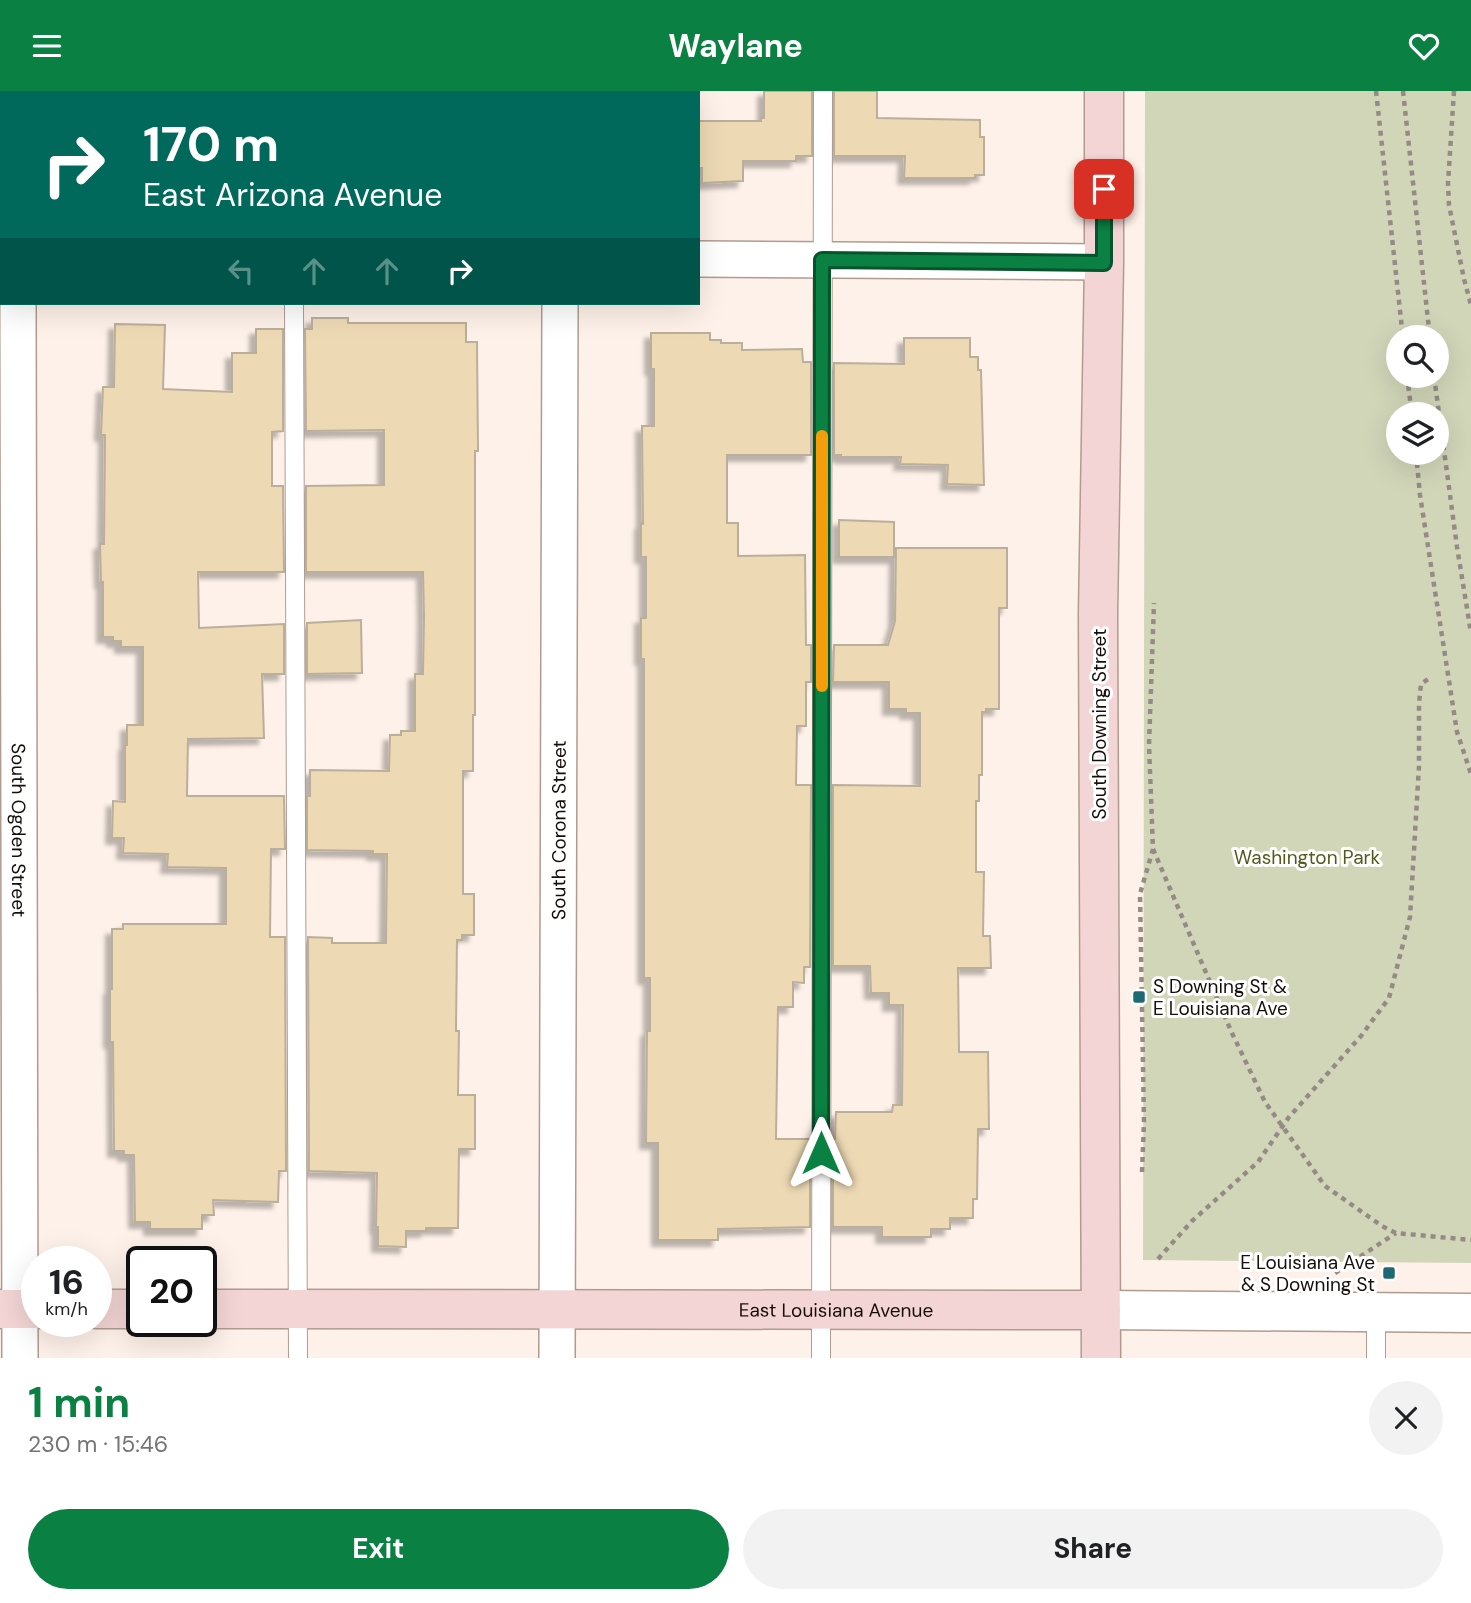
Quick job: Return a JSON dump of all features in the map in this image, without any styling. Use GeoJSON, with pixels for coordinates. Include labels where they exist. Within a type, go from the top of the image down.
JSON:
{"type":"FeatureCollection","features":[{"type":"Feature","properties":{"kind":"main road","name":"South Downing Street"},"geometry":{"type":"LineString","coordinates":[[1101,1358],[1098,614],[1104,91]]}},
{"type":"Feature","properties":{"kind":"main road","name":"East Louisiana Avenue"},"geometry":{"type":"LineString","coordinates":[[217,1309],[1101,1310]]}},
{"type":"Feature","properties":{"kind":"street"},"geometry":{"type":"LineString","coordinates":[[700,259],[1104,263]]}},
{"type":"Feature","properties":{"kind":"street","name":"South Ogden Street"},"geometry":{"type":"LineString","coordinates":[[18,305],[20,1358]]}},
{"type":"Feature","properties":{"kind":"street","name":"South Corona Street"},"geometry":{"type":"LineString","coordinates":[[557,1358],[560,305]]}},
{"type":"Feature","properties":{"kind":"street","name":"East Louisiana Avenue"},"geometry":{"type":"LineString","coordinates":[[1101,1310],[1471,1313]]}},
{"type":"Feature","properties":{"kind":"lane"},"geometry":{"type":"LineString","coordinates":[[821,1358],[823,91]]}},
{"type":"Feature","properties":{"kind":"lane"},"geometry":{"type":"LineString","coordinates":[[294,305],[298,1358]]}},
{"type":"Feature","properties":{"kind":"lane"},"geometry":{"type":"LineString","coordinates":[[1376,1313],[1376,1358]]}},
{"type":"Feature","properties":{"kind":"path"},"geometry":{"type":"LineString","coordinates":[[1376,91],[1402,325]]}},
{"type":"Feature","properties":{"kind":"path"},"geometry":{"type":"LineString","coordinates":[[1403,91],[1429,325]]}},
{"type":"Feature","properties":{"kind":"path"},"geometry":{"type":"LineString","coordinates":[[1454,91],[1449,205],[1471,305]]}},
{"type":"Feature","properties":{"kind":"path"},"geometry":{"type":"LineString","coordinates":[[1436,388],[1471,633]]}},
{"type":"Feature","properties":{"kind":"path"},"geometry":{"type":"LineString","coordinates":[[1417,465],[1457,732],[1471,774]]}},
{"type":"Feature","properties":{"kind":"path"},"geometry":{"type":"LineString","coordinates":[[1142,1172],[1144,1122],[1140,894],[1153,849],[1149,745],[1154,603]]}},
{"type":"Feature","properties":{"kind":"path"},"geometry":{"type":"LineString","coordinates":[[1158,1259],[1192,1221],[1258,1162],[1283,1126],[1361,1036],[1389,998],[1410,917],[1419,766],[1419,703],[1421,684],[1430,678]]}},
{"type":"Feature","properties":{"kind":"path"},"geometry":{"type":"LineString","coordinates":[[1153,849],[1231,1031],[1265,1102],[1325,1186],[1396,1233],[1471,1240]]}},
{"type":"Feature","properties":{"kind":"path"},"geometry":{"type":"LineString","coordinates":[[1326,1279],[1396,1233]]}},
{"type":"Feature","properties":{"kind":"green space","name":"Washington Park"},"geometry":{"type":"Polygon","coordinates":[[[1145,91],[1471,91],[1471,1263],[1143,1260],[1145,91]]]}},
{"type":"Feature","properties":{"kind":"building"},"geometry":{"type":"Polygon","coordinates":[[[764,91],[812,91],[812,156],[796,156],[796,161],[743,161],[743,181],[702,183],[700,121],[761,121],[761,118],[764,118],[764,91]]]}},
{"type":"Feature","properties":{"kind":"building"},"geometry":{"type":"Polygon","coordinates":[[[834,91],[877,91],[877,118],[980,120],[980,137],[984,137],[984,175],[975,175],[975,178],[904,178],[905,156],[834,156],[834,91]]]}},
{"type":"Feature","properties":{"kind":"building"},"geometry":{"type":"Polygon","coordinates":[[[312,318],[348,318],[348,323],[466,323],[466,342],[477,342],[475,715],[473,771],[463,771],[463,894],[474,894],[474,935],[462,935],[462,940],[457,940],[456,1031],[459,1031],[458,1095],[475,1095],[475,1149],[459,1149],[458,1228],[406,1231],[406,1247],[378,1246],[377,1173],[309,1171],[308,937],[332,938],[332,943],[386,943],[387,854],[373,854],[373,851],[307,850],[310,770],[389,771],[390,735],[401,735],[401,731],[415,731],[415,674],[423,674],[424,617],[423,572],[306,572],[306,486],[384,485],[384,430],[306,431],[305,329],[312,329],[312,318]]]}},
{"type":"Feature","properties":{"kind":"building"},"geometry":{"type":"Polygon","coordinates":[[[115,324],[165,325],[163,389],[232,392],[232,353],[256,353],[256,329],[283,329],[283,431],[272,432],[272,486],[283,486],[284,572],[198,572],[199,628],[284,624],[284,674],[262,674],[264,738],[188,739],[187,796],[284,796],[285,849],[271,849],[270,937],[285,937],[286,1171],[279,1171],[278,1202],[213,1200],[214,1215],[202,1215],[202,1229],[150,1229],[150,1222],[135,1222],[134,1155],[114,1151],[113,1042],[110,1042],[112,929],[123,929],[123,924],[226,924],[226,868],[167,867],[168,854],[123,853],[124,838],[112,838],[113,801],[125,802],[127,725],[143,725],[143,647],[121,647],[121,641],[113,641],[113,637],[103,637],[100,544],[104,544],[105,435],[101,435],[103,387],[114,387],[115,324]]]}},
{"type":"Feature","properties":{"kind":"building"},"geometry":{"type":"Polygon","coordinates":[[[651,333],[710,333],[710,340],[742,343],[742,350],[802,349],[803,362],[811,362],[811,455],[727,455],[727,523],[738,523],[738,556],[805,555],[806,645],[811,645],[811,682],[806,682],[806,726],[797,726],[796,785],[811,785],[810,967],[804,967],[804,983],[793,982],[793,1007],[778,1007],[776,1139],[810,1139],[810,1227],[718,1229],[718,1240],[658,1240],[658,1143],[646,1143],[650,978],[644,978],[644,659],[641,659],[641,618],[646,618],[646,557],[641,557],[641,524],[642,426],[654,426],[651,333]]]}},
{"type":"Feature","properties":{"kind":"building"},"geometry":{"type":"Polygon","coordinates":[[[904,338],[970,338],[970,357],[978,357],[978,370],[981,370],[984,485],[947,484],[948,465],[900,464],[901,457],[834,455],[834,363],[904,364],[904,338]]]}},
{"type":"Feature","properties":{"kind":"building"},"geometry":{"type":"Polygon","coordinates":[[[839,520],[894,522],[894,557],[839,557],[839,520]]]}},
{"type":"Feature","properties":{"kind":"building"},"geometry":{"type":"Polygon","coordinates":[[[896,548],[1007,548],[1007,608],[999,608],[999,709],[986,709],[986,712],[982,712],[982,775],[979,775],[979,801],[976,801],[976,872],[984,872],[983,936],[990,936],[991,968],[958,968],[959,1052],[988,1052],[989,1129],[978,1129],[977,1199],[973,1199],[973,1218],[950,1218],[950,1229],[931,1229],[931,1237],[882,1237],[882,1227],[833,1227],[833,1139],[836,1112],[892,1112],[893,1105],[902,1105],[903,1005],[889,1005],[889,993],[871,993],[870,966],[833,966],[833,785],[920,786],[920,713],[906,713],[906,709],[889,709],[889,682],[833,682],[834,645],[888,645],[895,621],[896,548]]]}},
{"type":"Feature","properties":{"kind":"building"},"geometry":{"type":"Polygon","coordinates":[[[361,620],[362,673],[307,674],[307,623],[361,620]]]}},
{"type":"Feature","properties":{"kind":"slow traffic"},"geometry":{"type":"LineString","coordinates":[[822,436],[822,686]]}},
{"type":"Feature","properties":{"kind":"place","name":"S Downing St & E Louisiana Ave"},"geometry":{"type":"Point","coordinates":[1139,997]}},
{"type":"Feature","properties":{"kind":"place","name":"E Louisiana Ave & S Downing St"},"geometry":{"type":"Point","coordinates":[1389,1273]}},
{"type":"Feature","properties":{"kind":"route"},"geometry":{"type":"LineString","coordinates":[[821,1153],[822,260],[1104,263],[1104,189]]}}]}
